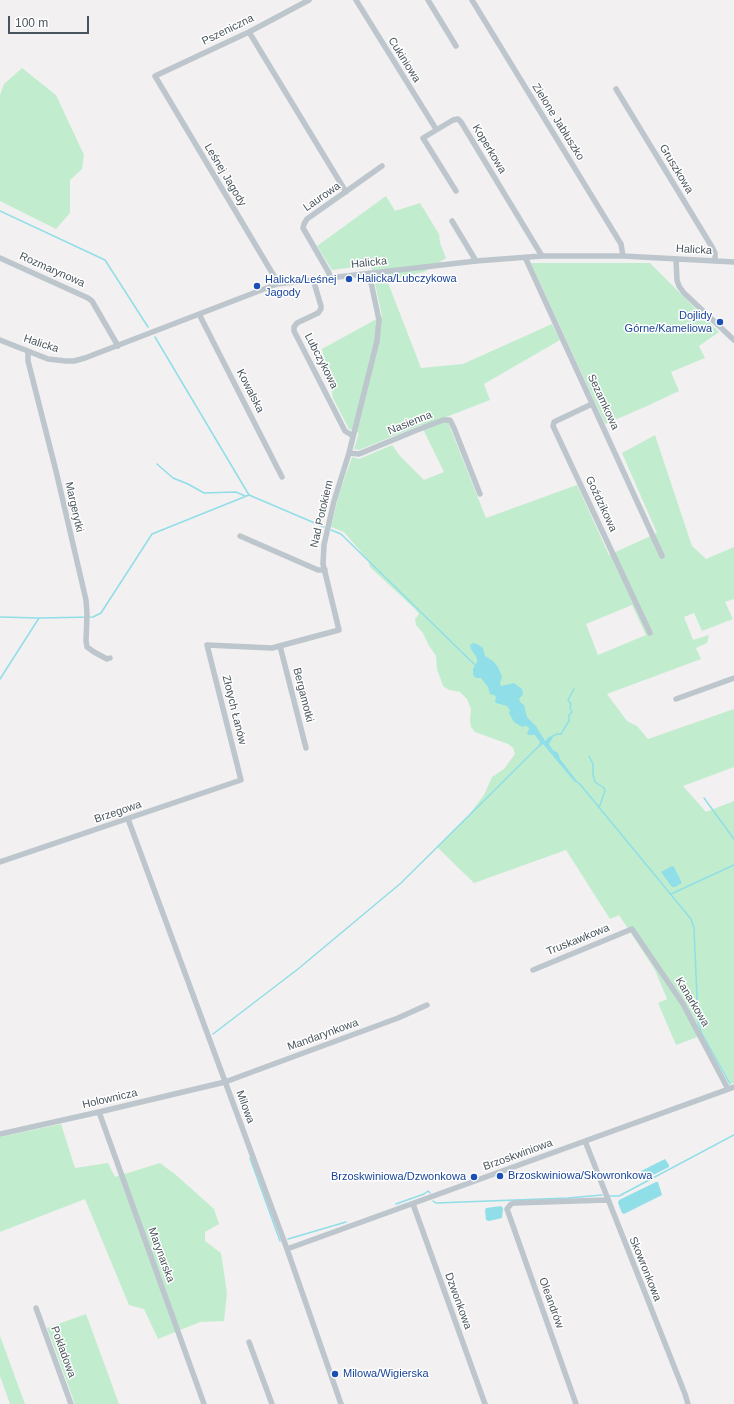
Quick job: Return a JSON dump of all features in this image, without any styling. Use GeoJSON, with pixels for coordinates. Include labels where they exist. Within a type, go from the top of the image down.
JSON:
{"type":"FeatureCollection","features":[{"type":"Feature","properties":{"kind":"street","name":"Pszeniczna"},"geometry":{"type":"LineString","coordinates":[[155,76],[249,32],[309,0]]}},
{"type":"Feature","properties":{"kind":"street","name":"Cukiniowa"},"geometry":{"type":"LineString","coordinates":[[356,0],[436,129]]}},
{"type":"Feature","properties":{"kind":"street"},"geometry":{"type":"LineString","coordinates":[[428,0],[456,46]]}},
{"type":"Feature","properties":{"kind":"street","name":"Zielone Jabłuszko"},"geometry":{"type":"LineString","coordinates":[[472,0],[621,244],[623,256]]}},
{"type":"Feature","properties":{"kind":"street"},"geometry":{"type":"LineString","coordinates":[[249,32],[346,192]]}},
{"type":"Feature","properties":{"kind":"street","name":"Leśnej Jagody"},"geometry":{"type":"LineString","coordinates":[[155,76],[274,276],[277,284]]}},
{"type":"Feature","properties":{"kind":"street","name":"Gruszkowa"},"geometry":{"type":"LineString","coordinates":[[616,89],[712,247],[715,253],[715,261]]}},
{"type":"Feature","properties":{"kind":"street","name":"Koperkowa"},"geometry":{"type":"LineString","coordinates":[[456,191],[423,138],[436,129],[458,119],[462,122],[542,256]]}},
{"type":"Feature","properties":{"kind":"street","name":"Laurowa"},"geometry":{"type":"LineString","coordinates":[[330,277],[304,228],[306,219],[382,166]]}},
{"type":"Feature","properties":{"kind":"street"},"geometry":{"type":"LineString","coordinates":[[452,221],[476,261]]}},
{"type":"Feature","properties":{"kind":"street","name":"Halicka"},"geometry":{"type":"LineString","coordinates":[[0,340],[48,359],[66,361],[85,358],[277,284],[476,261],[542,256],[623,256],[734,262]]}},
{"type":"Feature","properties":{"kind":"street","name":"Sezamkowa"},"geometry":{"type":"LineString","coordinates":[[525,257],[662,556]]}},
{"type":"Feature","properties":{"kind":"street","name":"Rozmarynowa"},"geometry":{"type":"LineString","coordinates":[[0,258],[88,298],[92,301],[118,346]]}},
{"type":"Feature","properties":{"kind":"street"},"geometry":{"type":"LineString","coordinates":[[676,259],[677,280],[684,293],[734,340]]}},
{"type":"Feature","properties":{"kind":"street","name":"Nad Potokiem"},"geometry":{"type":"LineString","coordinates":[[207,645],[272,648],[339,630],[325,570],[324,545],[334,501],[349,452],[377,341],[379,320],[369,273]]}},
{"type":"Feature","properties":{"kind":"street","name":"Lubczykowa"},"geometry":{"type":"LineString","coordinates":[[313,279],[321,310],[297,323],[294,327],[294,331],[345,431],[353,436]]}},
{"type":"Feature","properties":{"kind":"street","name":"Kowalska"},"geometry":{"type":"LineString","coordinates":[[199,314],[282,477]]}},
{"type":"Feature","properties":{"kind":"street","name":"Margerytki"},"geometry":{"type":"LineString","coordinates":[[28,351],[28,361],[56,471],[86,600],[87,647],[109,659]]}},
{"type":"Feature","properties":{"kind":"street","name":"Goździkowa"},"geometry":{"type":"LineString","coordinates":[[592,404],[554,422],[553,426],[650,633]]}},
{"type":"Feature","properties":{"kind":"street","name":"Nasienna"},"geometry":{"type":"LineString","coordinates":[[349,452],[359,454],[443,420],[450,420],[480,494]]}},
{"type":"Feature","properties":{"kind":"street"},"geometry":{"type":"LineString","coordinates":[[240,536],[318,570],[325,570]]}},
{"type":"Feature","properties":{"kind":"street","name":"Złotych Łanów"},"geometry":{"type":"LineString","coordinates":[[207,645],[241,780]]}},
{"type":"Feature","properties":{"kind":"street","name":"Bergamotki"},"geometry":{"type":"LineString","coordinates":[[280,646],[306,748]]}},
{"type":"Feature","properties":{"kind":"street"},"geometry":{"type":"LineString","coordinates":[[676,699],[734,678]]}},
{"type":"Feature","properties":{"kind":"street","name":"Brzegowa"},"geometry":{"type":"LineString","coordinates":[[0,862],[241,780]]}},
{"type":"Feature","properties":{"kind":"street","name":"Milowa"},"geometry":{"type":"LineString","coordinates":[[128,819],[287,1249],[341,1404]]}},
{"type":"Feature","properties":{"kind":"street","name":"Truskawkowa"},"geometry":{"type":"LineString","coordinates":[[533,970],[632,929]]}},
{"type":"Feature","properties":{"kind":"street","name":"Kanarkowa"},"geometry":{"type":"LineString","coordinates":[[632,929],[684,1004],[731,1088]]}},
{"type":"Feature","properties":{"kind":"street","name":"Mandarynkowa"},"geometry":{"type":"LineString","coordinates":[[225,1082],[398,1018],[427,1005]]}},
{"type":"Feature","properties":{"kind":"street","name":"Holownicza"},"geometry":{"type":"LineString","coordinates":[[0,1134],[225,1082]]}},
{"type":"Feature","properties":{"kind":"street","name":"Brzoskwiniowa"},"geometry":{"type":"LineString","coordinates":[[287,1249],[731,1088]]}},
{"type":"Feature","properties":{"kind":"street","name":"Marynarska"},"geometry":{"type":"LineString","coordinates":[[99,1112],[204,1404]]}},
{"type":"Feature","properties":{"kind":"street","name":"Skowronkowa"},"geometry":{"type":"LineString","coordinates":[[585,1141],[688,1404]]}},
{"type":"Feature","properties":{"kind":"street","name":"Oleandrów"},"geometry":{"type":"LineString","coordinates":[[576,1404],[507,1209],[510,1204],[514,1203],[607,1200]]}},
{"type":"Feature","properties":{"kind":"street","name":"Dzwonkowa"},"geometry":{"type":"LineString","coordinates":[[413,1204],[485,1404]]}},
{"type":"Feature","properties":{"kind":"street","name":"Pokładowa"},"geometry":{"type":"LineString","coordinates":[[36,1308],[71,1404]]}},
{"type":"Feature","properties":{"kind":"street"},"geometry":{"type":"LineString","coordinates":[[249,1342],[272,1404]]}},
{"type":"Feature","properties":{"kind":"green space"},"geometry":{"type":"Polygon","coordinates":[[[22,68],[56,95],[84,155],[82,169],[70,180],[70,213],[56,229],[0,201],[0,95],[4,84],[22,68]]]}},
{"type":"Feature","properties":{"kind":"green space"},"geometry":{"type":"Polygon","coordinates":[[[386,196],[395,211],[420,203],[439,234],[440,243],[446,258],[424,272],[387,280],[421,368],[463,364],[552,324],[560,340],[484,384],[490,400],[446,417],[486,518],[577,485],[609,555],[657,533],[622,453],[655,435],[692,546],[706,559],[734,547],[734,599],[725,602],[733,619],[702,631],[694,613],[684,617],[693,640],[709,635],[707,643],[696,648],[701,659],[607,694],[627,721],[637,726],[648,739],[734,709],[734,767],[683,786],[706,812],[734,801],[734,1083],[730,1084],[703,1035],[676,1045],[658,1003],[667,999],[655,970],[619,915],[610,919],[566,850],[474,883],[437,847],[468,816],[484,795],[492,777],[504,769],[515,754],[513,748],[508,744],[475,732],[471,727],[471,709],[467,699],[460,692],[449,690],[443,686],[437,669],[436,656],[423,633],[416,625],[415,619],[419,614],[370,567],[368,560],[344,532],[331,527],[339,494],[352,457],[359,459],[392,445],[400,456],[424,480],[444,472],[421,425],[359,450],[354,449],[359,433],[349,429],[333,398],[322,349],[382,316],[371,265],[332,270],[317,246],[386,196]],[[632,605],[586,624],[598,655],[646,635],[632,605]]]}},
{"type":"Feature","properties":{"kind":"green space"},"geometry":{"type":"Polygon","coordinates":[[[531,263],[650,263],[719,332],[699,346],[705,358],[671,372],[679,391],[605,424],[531,263]]]}},
{"type":"Feature","properties":{"kind":"green space"},"geometry":{"type":"Polygon","coordinates":[[[61,1124],[75,1168],[108,1163],[115,1177],[160,1163],[176,1175],[214,1209],[219,1224],[205,1232],[205,1241],[221,1253],[227,1293],[224,1321],[200,1322],[158,1339],[144,1309],[129,1305],[85,1199],[0,1232],[0,1137],[61,1124]]]}},
{"type":"Feature","properties":{"kind":"green space"},"geometry":{"type":"Polygon","coordinates":[[[86,1314],[119,1404],[75,1404],[47,1328],[86,1314]]]}},
{"type":"Feature","properties":{"kind":"green space"},"geometry":{"type":"Polygon","coordinates":[[[0,1336],[25,1404],[10,1404],[0,1376],[0,1336]]]}},
{"type":"Feature","properties":{"kind":"water"},"geometry":{"type":"Polygon","coordinates":[[[473,643],[483,648],[485,656],[493,661],[498,667],[502,677],[500,683],[501,686],[514,683],[522,689],[523,694],[519,699],[524,705],[527,717],[536,726],[545,741],[554,735],[549,744],[550,746],[558,753],[560,759],[580,785],[574,781],[543,744],[538,748],[540,742],[535,735],[528,735],[528,727],[522,727],[514,722],[507,706],[496,703],[496,697],[490,694],[488,687],[481,678],[476,678],[473,675],[473,669],[477,662],[477,658],[471,649],[470,645],[473,643]]]}},
{"type":"Feature","properties":{"kind":"water"},"geometry":{"type":"Polygon","coordinates":[[[672,866],[674,867],[682,883],[675,887],[672,887],[661,872],[672,866]]]}},
{"type":"Feature","properties":{"kind":"water"},"geometry":{"type":"Polygon","coordinates":[[[665,1159],[669,1167],[645,1179],[642,1179],[641,1171],[665,1159]]]}},
{"type":"Feature","properties":{"kind":"water"},"geometry":{"type":"Polygon","coordinates":[[[658,1182],[662,1195],[624,1214],[622,1213],[618,1203],[619,1200],[658,1182]]]}},
{"type":"Feature","properties":{"kind":"water"},"geometry":{"type":"Polygon","coordinates":[[[501,1206],[503,1208],[502,1218],[489,1221],[486,1220],[486,1208],[501,1206]]]}},
{"type":"Feature","properties":{"kind":"waterway"},"geometry":{"type":"LineString","coordinates":[[0,211],[105,260],[148,327]]}},
{"type":"Feature","properties":{"kind":"waterway"},"geometry":{"type":"LineString","coordinates":[[155,337],[249,495],[324,527]]}},
{"type":"Feature","properties":{"kind":"waterway"},"geometry":{"type":"LineString","coordinates":[[157,464],[173,478],[204,493],[236,492],[245,496]]}},
{"type":"Feature","properties":{"kind":"waterway"},"geometry":{"type":"LineString","coordinates":[[0,617],[93,617],[101,613],[152,534],[249,495]]}},
{"type":"Feature","properties":{"kind":"waterway"},"geometry":{"type":"LineString","coordinates":[[331,530],[341,534],[475,665]]}},
{"type":"Feature","properties":{"kind":"waterway"},"geometry":{"type":"LineString","coordinates":[[0,679],[39,618]]}},
{"type":"Feature","properties":{"kind":"waterway"},"geometry":{"type":"LineString","coordinates":[[553,736],[561,734],[569,721],[569,715],[572,712],[570,707],[571,704],[568,700],[574,689]]}},
{"type":"Feature","properties":{"kind":"waterway"},"geometry":{"type":"LineString","coordinates":[[213,1034],[298,969],[401,883],[539,746]]}},
{"type":"Feature","properties":{"kind":"waterway"},"geometry":{"type":"LineString","coordinates":[[589,756],[593,764],[593,775],[595,782],[604,788],[605,791],[599,808]]}},
{"type":"Feature","properties":{"kind":"waterway"},"geometry":{"type":"LineString","coordinates":[[579,783],[691,919],[694,928],[698,1021],[701,1032],[730,1084]]}},
{"type":"Feature","properties":{"kind":"waterway"},"geometry":{"type":"LineString","coordinates":[[704,798],[734,839]]}},
{"type":"Feature","properties":{"kind":"waterway"},"geometry":{"type":"LineString","coordinates":[[671,894],[734,865]]}},
{"type":"Feature","properties":{"kind":"waterway"},"geometry":{"type":"LineString","coordinates":[[610,1196],[619,1196],[734,1135]]}},
{"type":"Feature","properties":{"kind":"waterway"},"geometry":{"type":"LineString","coordinates":[[250,1158],[280,1241]]}},
{"type":"Feature","properties":{"kind":"waterway"},"geometry":{"type":"LineString","coordinates":[[396,1204],[424,1194],[428,1191],[430,1193]]}},
{"type":"Feature","properties":{"kind":"waterway"},"geometry":{"type":"LineString","coordinates":[[433,1201],[436,1203],[568,1198],[602,1195]]}},
{"type":"Feature","properties":{"kind":"waterway"},"geometry":{"type":"LineString","coordinates":[[288,1239],[346,1222]]}},
{"type":"Feature","properties":{"kind":"place","name":"Halicka/Lubczykowa"},"geometry":{"type":"Point","coordinates":[349,279]}},
{"type":"Feature","properties":{"kind":"place","name":"Halicka/Leśnej Jagody"},"geometry":{"type":"Point","coordinates":[257,286]}},
{"type":"Feature","properties":{"kind":"place","name":"Dojlidy Górne/Kameliowa"},"geometry":{"type":"Point","coordinates":[720,322]}},
{"type":"Feature","properties":{"kind":"place","name":"Brzoskwiniowa/Skowronkowa"},"geometry":{"type":"Point","coordinates":[500,1176]}},
{"type":"Feature","properties":{"kind":"place","name":"Brzoskwiniowa/Dzwonkowa"},"geometry":{"type":"Point","coordinates":[474,1177]}},
{"type":"Feature","properties":{"kind":"place","name":"Milowa/Wigierska"},"geometry":{"type":"Point","coordinates":[335,1374]}}]}
